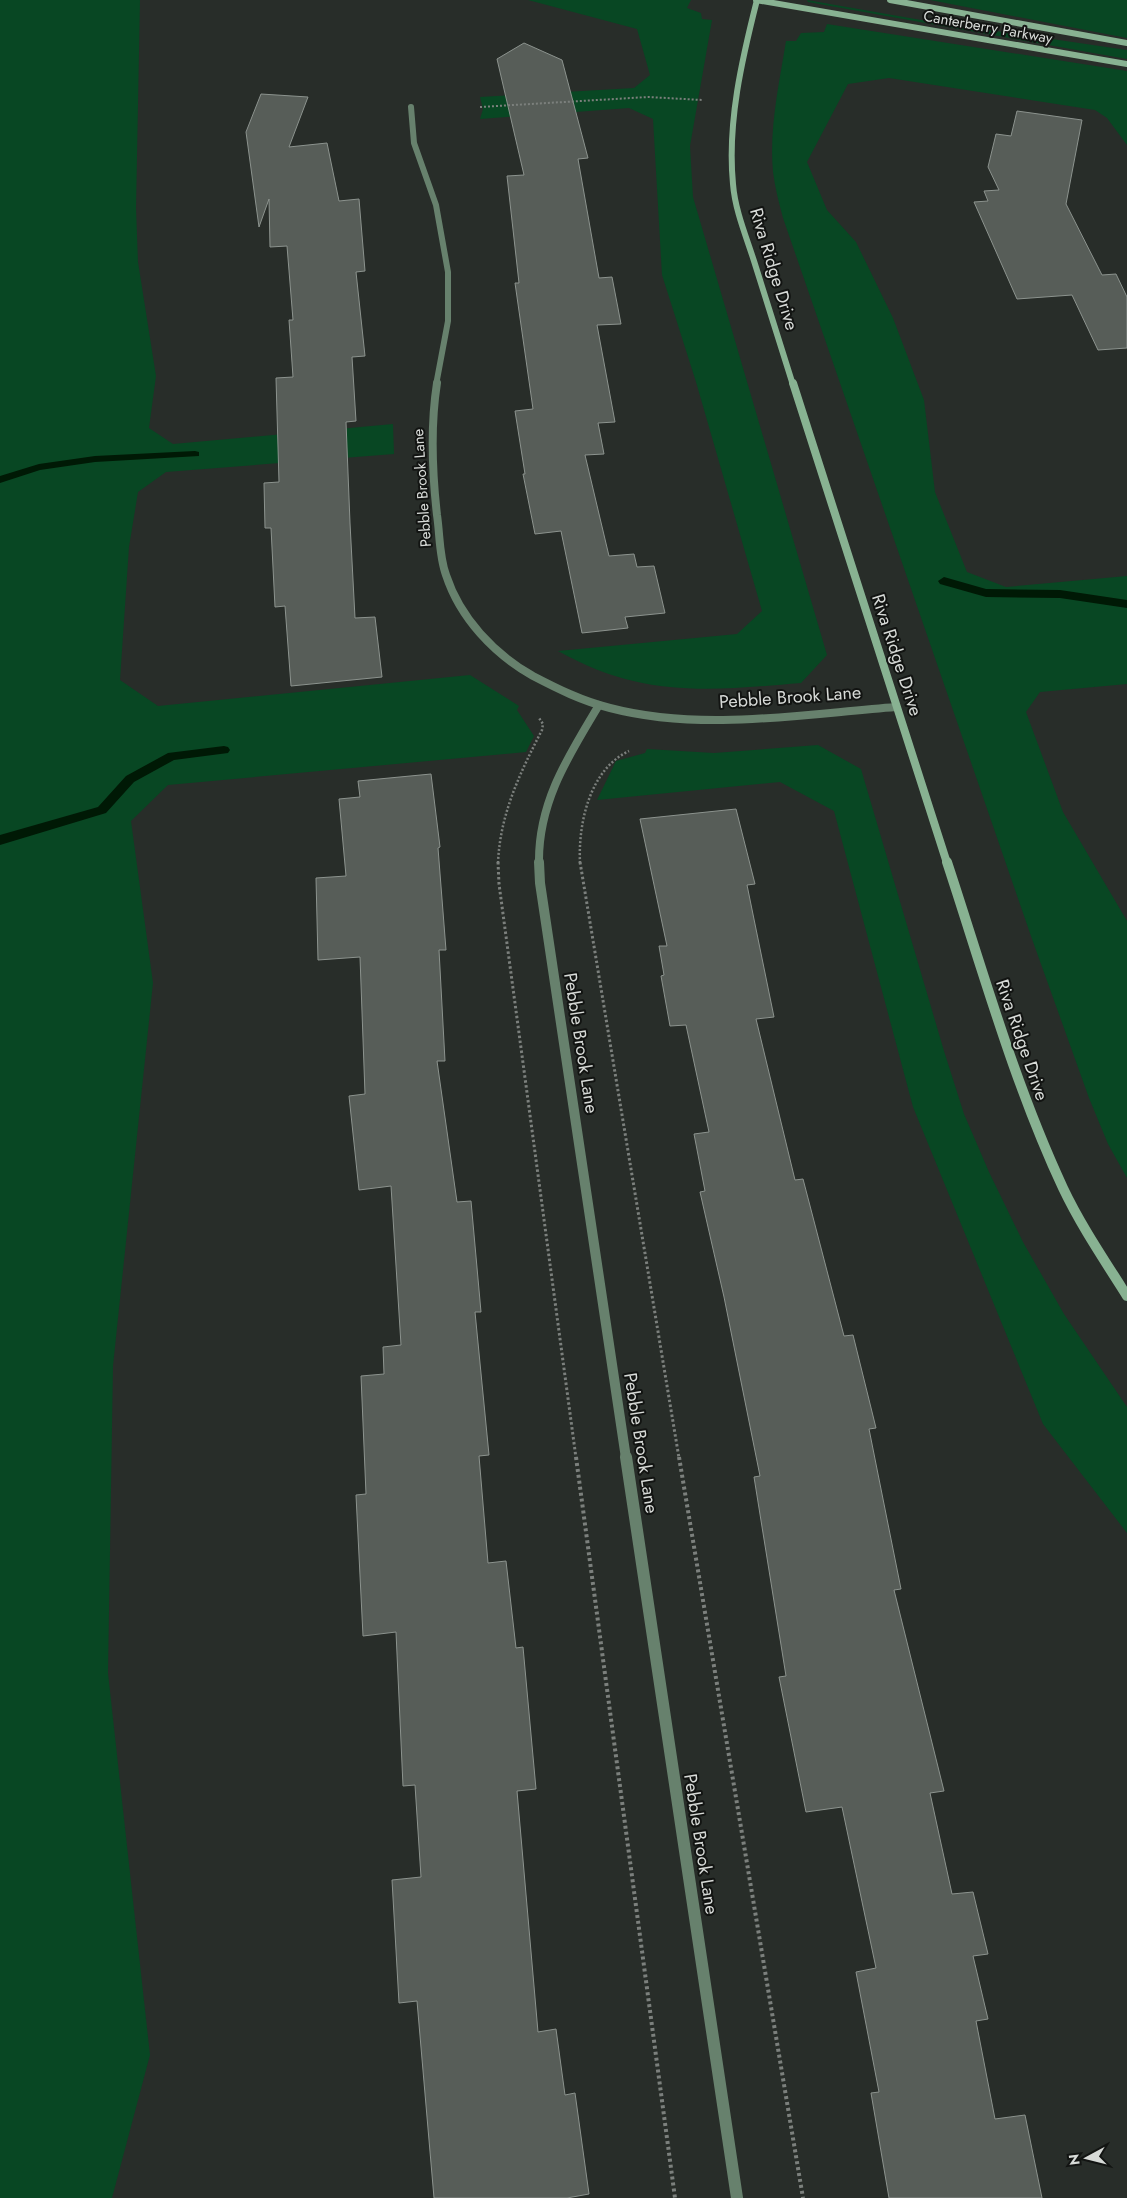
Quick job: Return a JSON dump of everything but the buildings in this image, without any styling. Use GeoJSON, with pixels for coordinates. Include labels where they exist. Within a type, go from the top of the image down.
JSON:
{"type":"FeatureCollection","features":[{"type":"Feature","properties":{"kind":"street","name":"Canterberry Parkway"},"geometry":{"type":"LineString","coordinates":[[757,0],[1127,64]]}},
{"type":"Feature","properties":{"kind":"street","name":"Riva Ridge Drive"},"geometry":{"type":"LineString","coordinates":[[757,0],[736,113],[732,163],[736,199],[775,328],[896,707],[1024,1096],[1063,1188],[1088,1234],[1127,1296]]}},
{"type":"Feature","properties":{"kind":"street","name":"Canterberry Parkway"},"geometry":{"type":"LineString","coordinates":[[890,0],[1127,43]]}},
{"type":"Feature","properties":{"kind":"street","name":"Pebble Brook Lane"},"geometry":{"type":"LineString","coordinates":[[411,107],[413,137],[442,228],[449,286],[448,316],[435,390],[432,432],[434,482],[445,576],[462,610],[485,640],[498,652],[532,676],[569,694],[599,705],[647,717],[700,720],[754,719],[896,707]]}},
{"type":"Feature","properties":{"kind":"street","name":"Pebble Brook Lane"},"geometry":{"type":"LineString","coordinates":[[599,705],[564,762],[546,805],[540,840],[540,883],[737,2198]]}},
{"type":"Feature","properties":{"kind":"path"},"geometry":{"type":"LineString","coordinates":[[480,107],[648,97],[702,100]]}},
{"type":"Feature","properties":{"kind":"path"},"geometry":{"type":"LineString","coordinates":[[539,718],[543,724],[542,730],[514,783],[502,819],[498,856],[499,884],[676,2198]]}},
{"type":"Feature","properties":{"kind":"path"},"geometry":{"type":"LineString","coordinates":[[628,751],[613,759],[591,797],[581,836],[580,862],[803,2198]]}},
{"type":"Feature","properties":{"kind":"green space"},"geometry":{"type":"Polygon","coordinates":[[[0,0],[140,0],[136,208],[138,262],[156,376],[149,428],[173,444],[393,424],[394,454],[166,472],[138,492],[129,547],[120,680],[158,706],[470,675],[519,706],[517,710],[534,736],[526,752],[168,785],[131,821],[153,983],[113,1366],[108,1673],[150,2055],[112,2198],[0,2198],[0,0]]]}},
{"type":"Feature","properties":{"kind":"green space"},"geometry":{"type":"Polygon","coordinates":[[[528,0],[691,0],[687,8],[701,13],[702,19],[712,20],[690,146],[693,197],[827,655],[801,683],[736,688],[676,688],[618,677],[558,651],[737,634],[762,611],[696,382],[662,275],[653,119],[629,108],[480,119],[483,109],[480,97],[634,88],[650,75],[637,29],[528,0]]]}},
{"type":"Feature","properties":{"kind":"green space"},"geometry":{"type":"Polygon","coordinates":[[[807,0],[921,20],[1127,50],[1127,59],[808,2],[807,0]]]}},
{"type":"Feature","properties":{"kind":"green space"},"geometry":{"type":"Polygon","coordinates":[[[930,0],[1127,0],[1127,38],[930,0]]]}},
{"type":"Feature","properties":{"kind":"green space"},"geometry":{"type":"Polygon","coordinates":[[[827,24],[1127,71],[1127,145],[1107,118],[1095,110],[889,78],[848,84],[807,162],[827,210],[856,242],[893,318],[924,400],[935,492],[967,572],[1006,587],[1127,576],[1127,684],[1040,692],[1026,712],[1063,812],[1127,921],[1127,1178],[1108,1144],[1089,1098],[1032,939],[780,207],[773,172],[772,139],[775,106],[786,41],[796,41],[801,33],[824,32],[827,24]]]}},
{"type":"Feature","properties":{"kind":"green space"},"geometry":{"type":"Polygon","coordinates":[[[818,745],[861,769],[964,1114],[989,1172],[1023,1242],[1064,1314],[1127,1407],[1127,1533],[1043,1424],[913,1107],[834,811],[780,782],[597,800],[616,761],[645,753],[647,749],[714,753],[818,745]]]}},
{"type":"Feature","properties":{"kind":"waterway"},"geometry":{"type":"LineString","coordinates":[[0,480],[39,467],[95,459],[195,454]]}},
{"type":"Feature","properties":{"kind":"waterway"},"geometry":{"type":"LineString","coordinates":[[944,581],[986,593],[1060,594],[1127,604]]}},
{"type":"Feature","properties":{"kind":"waterway"},"geometry":{"type":"LineString","coordinates":[[0,840],[102,810],[130,779],[172,756],[224,750]]}}]}
